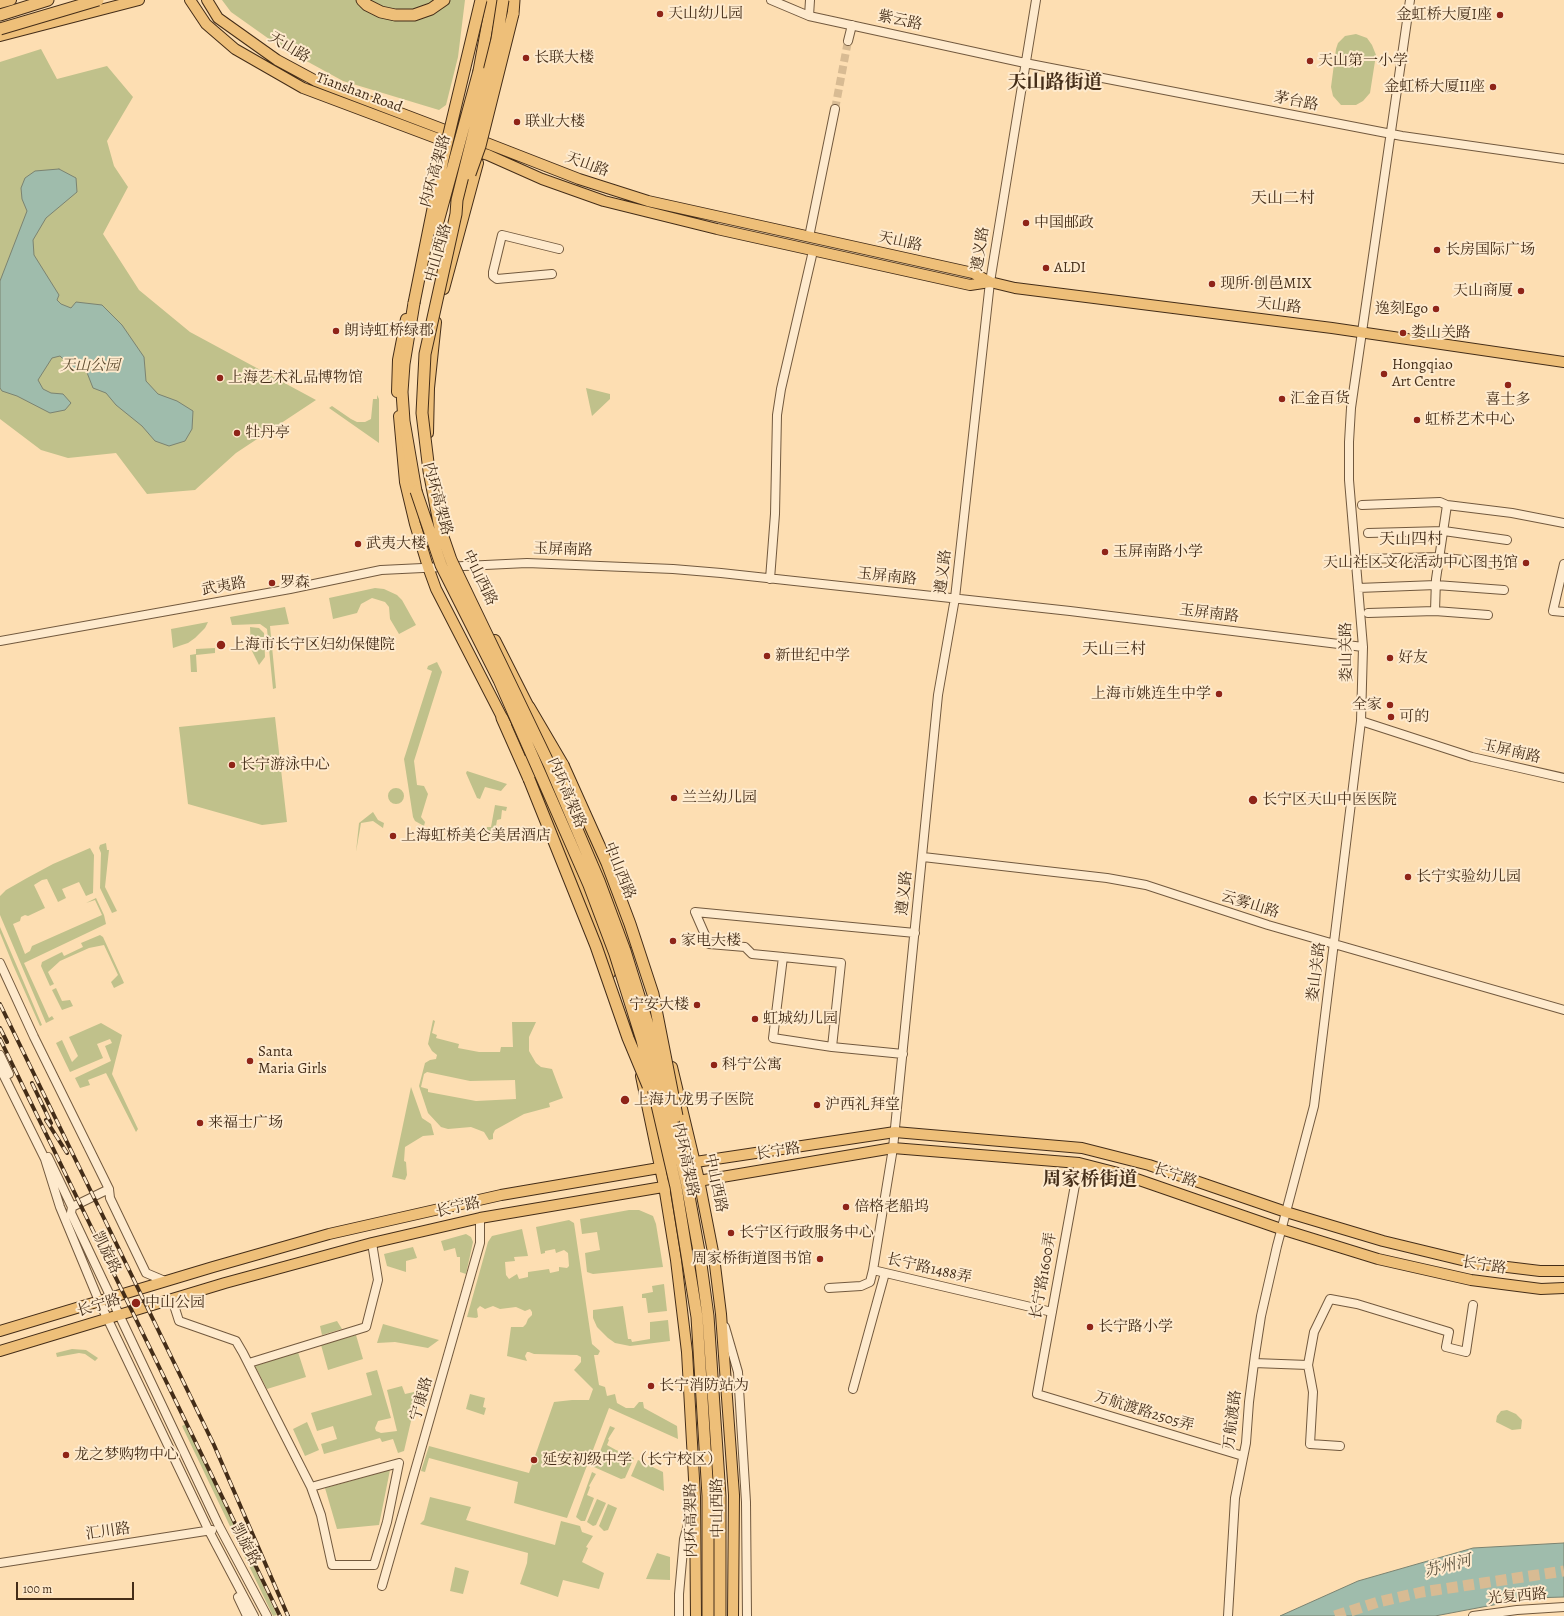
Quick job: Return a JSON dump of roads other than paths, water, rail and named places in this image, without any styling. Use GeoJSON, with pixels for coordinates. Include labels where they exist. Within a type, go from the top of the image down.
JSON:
{"type":"FeatureCollection","features":[{"type":"Feature","properties":{"kind":"highway"},"geometry":{"type":"LineString","coordinates":[[0,15],[48,0]]}},
{"type":"Feature","properties":{"kind":"highway"},"geometry":{"type":"LineString","coordinates":[[0,29],[97,0]]}},
{"type":"Feature","properties":{"kind":"highway"},"geometry":{"type":"LineString","coordinates":[[362,0],[367,6],[381,12],[395,15],[414,15],[430,9],[444,0]]}},
{"type":"Feature","properties":{"kind":"highway"},"geometry":{"type":"LineString","coordinates":[[414,303],[443,159],[482,0]]}},
{"type":"Feature","properties":{"kind":"highway","name":"内环高架路"},"geometry":{"type":"LineString","coordinates":[[492,0],[479,71],[414,303],[404,364],[402,392],[404,421],[416,492],[441,565],[499,680],[590,885],[615,954],[640,1033],[676,1187],[697,1317],[708,1496],[708,1616]]}},
{"type":"Feature","properties":{"kind":"highway","name":"内环高架路"},"geometry":{"type":"LineString","coordinates":[[503,0],[497,39],[457,200],[456,214],[425,354],[422,382],[422,414],[429,472],[440,528],[461,583],[545,757],[599,881],[625,951],[652,1038],[687,1186],[700,1258],[708,1316],[720,1496],[720,1616]]}},
{"type":"Feature","properties":{"kind":"highway"},"geometry":{"type":"LineString","coordinates":[[456,214],[480,146],[513,14],[514,0]]}},
{"type":"Feature","properties":{"kind":"highway"},"geometry":{"type":"LineString","coordinates":[[529,707],[563,765],[607,863],[630,924],[653,994],[676,1109],[687,1186]]}},
{"type":"Feature","properties":{"kind":"highway"},"geometry":{"type":"LineString","coordinates":[[502,718],[596,946],[628,1038],[658,1109]]}},
{"type":"Feature","properties":{"kind":"main road"},"geometry":{"type":"LineString","coordinates":[[0,35],[21,23],[97,0]]}},
{"type":"Feature","properties":{"kind":"main road"},"geometry":{"type":"LineString","coordinates":[[0,35],[139,0]]}},
{"type":"Feature","properties":{"kind":"main road","name":"Tianshan Road"},"geometry":{"type":"LineString","coordinates":[[190,0],[206,24],[235,49],[303,88],[481,154]]}},
{"type":"Feature","properties":{"kind":"main road","name":"天山路"},"geometry":{"type":"LineString","coordinates":[[207,0],[218,18],[276,60],[316,81],[455,133],[484,142],[579,179],[642,199],[973,273],[990,282],[1015,288],[1363,333],[1564,362]]}},
{"type":"Feature","properties":{"kind":"main road","name":"中山西路"},"geometry":{"type":"LineString","coordinates":[[482,0],[455,133],[408,310],[398,360],[397,395],[405,482],[415,524],[436,589],[502,718],[533,774],[597,926],[636,1054],[664,1186],[676,1260],[687,1352],[695,1497],[696,1616]]}},
{"type":"Feature","properties":{"kind":"main road","name":"中山西路"},"geometry":{"type":"LineString","coordinates":[[510,0],[508,28],[484,142],[437,313],[428,429],[432,473],[442,524],[454,566],[498,645],[529,707],[586,831],[632,945],[672,1068],[696,1162],[714,1257],[721,1314],[725,1350],[734,1495],[733,1616]]}},
{"type":"Feature","properties":{"kind":"main road","name":"天山路"},"geometry":{"type":"LineString","coordinates":[[481,154],[542,179],[604,201],[813,251],[970,285],[990,282]]}},
{"type":"Feature","properties":{"kind":"main road","name":"长宁路"},"geometry":{"type":"LineString","coordinates":[[0,1331],[165,1281],[329,1234],[501,1195],[696,1162],[895,1132],[1082,1148],[1149,1165],[1286,1212],[1383,1241],[1474,1263],[1540,1271],[1564,1271]]}},
{"type":"Feature","properties":{"kind":"main road","name":"长宁路"},"geometry":{"type":"LineString","coordinates":[[0,1350],[108,1319],[224,1283],[372,1243],[480,1218],[893,1148],[1079,1163],[1122,1174],[1281,1229],[1378,1258],[1471,1280],[1541,1289],[1564,1288]]}},
{"type":"Feature","properties":{"kind":"street","name":"紫云路"},"geometry":{"type":"LineString","coordinates":[[771,0],[809,16],[1025,63]]}},
{"type":"Feature","properties":{"kind":"street"},"geometry":{"type":"LineString","coordinates":[[809,16],[810,0]]}},
{"type":"Feature","properties":{"kind":"street","name":"遵义路"},"geometry":{"type":"LineString","coordinates":[[893,1148],[938,694],[955,598],[990,282],[1036,0]]}},
{"type":"Feature","properties":{"kind":"street","name":"娄山关路"},"geometry":{"type":"LineString","coordinates":[[1281,1229],[1314,1106],[1335,944],[1361,721],[1363,647],[1349,480],[1348,442],[1351,408],[1410,0]]}},
{"type":"Feature","properties":{"kind":"street"},"geometry":{"type":"LineString","coordinates":[[848,41],[852,25]]}},
{"type":"Feature","properties":{"kind":"street","name":"茅台路"},"geometry":{"type":"LineString","coordinates":[[1025,63],[1390,134],[1564,159]]}},
{"type":"Feature","properties":{"kind":"street"},"geometry":{"type":"LineString","coordinates":[[809,237],[835,109]]}},
{"type":"Feature","properties":{"kind":"street"},"geometry":{"type":"LineString","coordinates":[[552,274],[497,279],[493,276],[493,272],[502,235],[558,249]]}},
{"type":"Feature","properties":{"kind":"street"},"geometry":{"type":"LineString","coordinates":[[770,578],[775,514],[777,415],[781,389],[813,251]]}},
{"type":"Feature","properties":{"kind":"street"},"geometry":{"type":"LineString","coordinates":[[1362,505],[1440,502],[1447,505],[1512,513],[1564,523]]}},
{"type":"Feature","properties":{"kind":"street"},"geometry":{"type":"LineString","coordinates":[[1435,611],[1439,557],[1447,505]]}},
{"type":"Feature","properties":{"kind":"street"},"geometry":{"type":"LineString","coordinates":[[1368,533],[1444,531],[1507,540]]}},
{"type":"Feature","properties":{"kind":"street"},"geometry":{"type":"LineString","coordinates":[[1367,559],[1439,557],[1502,564]]}},
{"type":"Feature","properties":{"kind":"street","name":"玉屏南路"},"geometry":{"type":"LineString","coordinates":[[454,566],[527,563],[674,569],[955,598],[1363,647]]}},
{"type":"Feature","properties":{"kind":"street"},"geometry":{"type":"LineString","coordinates":[[1564,564],[1553,611],[1564,612]]}},
{"type":"Feature","properties":{"kind":"street","name":"武夷路"},"geometry":{"type":"LineString","coordinates":[[0,641],[290,589],[381,570],[454,566]]}},
{"type":"Feature","properties":{"kind":"street"},"geometry":{"type":"LineString","coordinates":[[1358,588],[1436,585],[1504,590]]}},
{"type":"Feature","properties":{"kind":"street"},"geometry":{"type":"LineString","coordinates":[[1368,613],[1435,611],[1488,615]]}},
{"type":"Feature","properties":{"kind":"street","name":"玉屏南路"},"geometry":{"type":"LineString","coordinates":[[1361,721],[1472,757],[1564,778]]}},
{"type":"Feature","properties":{"kind":"street","name":"云雾山路"},"geometry":{"type":"LineString","coordinates":[[923,857],[1100,877],[1146,886],[1268,925],[1564,1010]]}},
{"type":"Feature","properties":{"kind":"street"},"geometry":{"type":"LineString","coordinates":[[832,1047],[841,962],[752,954],[745,947],[709,944],[695,912],[915,933]]}},
{"type":"Feature","properties":{"kind":"street"},"geometry":{"type":"LineString","coordinates":[[783,957],[773,1038],[832,1047],[903,1054]]}},
{"type":"Feature","properties":{"kind":"street"},"geometry":{"type":"LineString","coordinates":[[0,963],[34,1037],[109,1189],[110,1198],[146,1273],[165,1281]]}},
{"type":"Feature","properties":{"kind":"street","name":"凯旋路"},"geometry":{"type":"LineString","coordinates":[[0,1056],[72,1207],[72,1213],[219,1526],[267,1616]]}},
{"type":"Feature","properties":{"kind":"street","name":"凯旋路"},"geometry":{"type":"LineString","coordinates":[[0,1068],[45,1159],[60,1207],[108,1319],[209,1531],[254,1616]]}},
{"type":"Feature","properties":{"kind":"street","name":"长宁路1488弄"},"geometry":{"type":"LineString","coordinates":[[893,1148],[873,1270],[1052,1312]]}},
{"type":"Feature","properties":{"kind":"street","name":"长宁路1600弄"},"geometry":{"type":"LineString","coordinates":[[1037,1394],[1079,1163]]}},
{"type":"Feature","properties":{"kind":"street"},"geometry":{"type":"LineString","coordinates":[[72,1207],[109,1189]]}},
{"type":"Feature","properties":{"kind":"street","name":"宁康路"},"geometry":{"type":"LineString","coordinates":[[382,1586],[480,1243],[480,1218]]}},
{"type":"Feature","properties":{"kind":"street","name":"万航渡路"},"geometry":{"type":"LineString","coordinates":[[1228,1616],[1235,1498],[1246,1443],[1249,1402],[1261,1316],[1281,1229]]}},
{"type":"Feature","properties":{"kind":"street"},"geometry":{"type":"LineString","coordinates":[[249,1363],[366,1327],[378,1280],[372,1243]]}},
{"type":"Feature","properties":{"kind":"street"},"geometry":{"type":"LineString","coordinates":[[829,1288],[861,1286],[870,1282],[873,1270]]}},
{"type":"Feature","properties":{"kind":"street"},"geometry":{"type":"LineString","coordinates":[[853,1389],[884,1272]]}},
{"type":"Feature","properties":{"kind":"street"},"geometry":{"type":"LineString","coordinates":[[172,1299],[179,1321],[236,1341],[249,1363],[311,1487],[321,1514],[332,1565],[374,1565],[387,1522],[399,1463],[311,1487]]}},
{"type":"Feature","properties":{"kind":"street"},"geometry":{"type":"LineString","coordinates":[[1340,1446],[1310,1444],[1313,1392],[1308,1365],[1314,1332],[1330,1299],[1357,1304],[1449,1332],[1446,1347],[1466,1352],[1473,1305]]}},
{"type":"Feature","properties":{"kind":"street"},"geometry":{"type":"LineString","coordinates":[[721,1314],[738,1372],[746,1502],[747,1616]]}},
{"type":"Feature","properties":{"kind":"street"},"geometry":{"type":"LineString","coordinates":[[1254,1363],[1308,1365]]}},
{"type":"Feature","properties":{"kind":"street","name":"万航渡路2505弄"},"geometry":{"type":"LineString","coordinates":[[1037,1394],[1243,1456]]}},
{"type":"Feature","properties":{"kind":"street","name":"中山西路"},"geometry":{"type":"LineString","coordinates":[[679,1616],[679,1594],[684,1540],[695,1497]]}},
{"type":"Feature","properties":{"kind":"street","name":"汇川路"},"geometry":{"type":"LineString","coordinates":[[0,1563],[209,1531],[219,1526]]}},
{"type":"Feature","properties":{"kind":"street","name":"凯旋路"},"geometry":{"type":"LineString","coordinates":[[215,1543],[226,1573],[247,1616]]}},
{"type":"Feature","properties":{"kind":"street","name":"光复西路"},"geometry":{"type":"LineString","coordinates":[[1473,1616],[1517,1610],[1564,1607]]}},
{"type":"Feature","properties":{"kind":"water"},"geometry":{"type":"Polygon","coordinates":[[[59,169],[76,178],[77,192],[46,218],[33,240],[34,255],[59,295],[57,300],[61,304],[71,308],[76,302],[102,305],[122,325],[144,357],[146,381],[158,394],[177,401],[193,411],[192,429],[185,441],[169,446],[155,441],[142,426],[116,405],[106,393],[93,388],[86,370],[76,371],[60,356],[52,358],[38,380],[43,389],[51,393],[63,394],[71,403],[65,410],[50,413],[17,396],[2,391],[0,388],[0,281],[27,211],[22,199],[21,188],[25,178],[35,171],[59,169]]]}},
{"type":"Feature","properties":{"kind":"water","name":"苏州河"},"geometry":{"type":"Polygon","coordinates":[[[1564,1543],[1564,1597],[1530,1598],[1435,1616],[1280,1616],[1358,1581],[1473,1548],[1564,1543]]]}},
{"type":"Feature","properties":{"kind":"tunnel"},"geometry":{"type":"LineString","coordinates":[[835,109],[848,41]]}},
{"type":"Feature","properties":{"kind":"tunnel"},"geometry":{"type":"LineString","coordinates":[[1335,1616],[1378,1602],[1422,1592],[1564,1571]]}},
{"type":"Feature","properties":{"kind":"railway"},"geometry":{"type":"LineString","coordinates":[[0,1004],[214,1445],[288,1616]]}},
{"type":"Feature","properties":{"kind":"railway"},"geometry":{"type":"LineString","coordinates":[[0,1028],[7,1042]]}},
{"type":"Feature","properties":{"kind":"railway"},"geometry":{"type":"LineString","coordinates":[[0,1039],[280,1616]]}},
{"type":"Feature","properties":{"kind":"railway"},"geometry":{"type":"LineString","coordinates":[[32,1083],[51,1123]]}},
{"type":"Feature","properties":{"kind":"railway"},"geometry":{"type":"LineString","coordinates":[[46,1120],[67,1153]]}},
{"type":"Feature","properties":{"kind":"place","name":"天山幼儿园"},"geometry":{"type":"Point","coordinates":[660,14]}},
{"type":"Feature","properties":{"kind":"place","name":"金虹桥大厦I座"},"geometry":{"type":"Point","coordinates":[1500,15]}},
{"type":"Feature","properties":{"kind":"place","name":"长联大楼"},"geometry":{"type":"Point","coordinates":[526,58]}},
{"type":"Feature","properties":{"kind":"place","name":"天山第一小学"},"geometry":{"type":"Point","coordinates":[1310,61]}},
{"type":"Feature","properties":{"kind":"place","name":"金虹桥大厦II座"},"geometry":{"type":"Point","coordinates":[1493,87]}},
{"type":"Feature","properties":{"kind":"place","name":"联业大楼"},"geometry":{"type":"Point","coordinates":[517,122]}},
{"type":"Feature","properties":{"kind":"place","name":"中国邮政"},"geometry":{"type":"Point","coordinates":[1026,223]}},
{"type":"Feature","properties":{"kind":"place","name":"长房国际广场"},"geometry":{"type":"Point","coordinates":[1437,250]}},
{"type":"Feature","properties":{"kind":"place","name":"ALDI"},"geometry":{"type":"Point","coordinates":[1046,268]}},
{"type":"Feature","properties":{"kind":"place","name":"现所·创邑MIX"},"geometry":{"type":"Point","coordinates":[1212,284]}},
{"type":"Feature","properties":{"kind":"place","name":"天山商厦"},"geometry":{"type":"Point","coordinates":[1521,291]}},
{"type":"Feature","properties":{"kind":"place","name":"逸刻Ego"},"geometry":{"type":"Point","coordinates":[1436,309]}},
{"type":"Feature","properties":{"kind":"place","name":"朗诗虹桥绿郡"},"geometry":{"type":"Point","coordinates":[336,331]}},
{"type":"Feature","properties":{"kind":"place","name":"娄山关路"},"geometry":{"type":"Point","coordinates":[1403,333]}},
{"type":"Feature","properties":{"kind":"place","name":"Hongqiao Art Centre"},"geometry":{"type":"Point","coordinates":[1384,374]}},
{"type":"Feature","properties":{"kind":"place","name":"上海艺术礼品博物馆"},"geometry":{"type":"Point","coordinates":[220,378]}},
{"type":"Feature","properties":{"kind":"place","name":"喜士多"},"geometry":{"type":"Point","coordinates":[1508,385]}},
{"type":"Feature","properties":{"kind":"place","name":"汇金百货"},"geometry":{"type":"Point","coordinates":[1282,399]}},
{"type":"Feature","properties":{"kind":"place","name":"虹桥艺术中心"},"geometry":{"type":"Point","coordinates":[1417,420]}},
{"type":"Feature","properties":{"kind":"place","name":"牡丹亭"},"geometry":{"type":"Point","coordinates":[237,433]}},
{"type":"Feature","properties":{"kind":"place","name":"武夷大楼"},"geometry":{"type":"Point","coordinates":[358,544]}},
{"type":"Feature","properties":{"kind":"place","name":"玉屏南路小学"},"geometry":{"type":"Point","coordinates":[1105,552]}},
{"type":"Feature","properties":{"kind":"place","name":"天山社区文化活动中心图书馆"},"geometry":{"type":"Point","coordinates":[1526,563]}},
{"type":"Feature","properties":{"kind":"place","name":"罗森"},"geometry":{"type":"Point","coordinates":[272,583]}},
{"type":"Feature","properties":{"kind":"place","name":"上海市长宁区妇幼保健院"},"geometry":{"type":"Point","coordinates":[221,645]}},
{"type":"Feature","properties":{"kind":"place","name":"新世纪中学"},"geometry":{"type":"Point","coordinates":[767,656]}},
{"type":"Feature","properties":{"kind":"place","name":"好友"},"geometry":{"type":"Point","coordinates":[1390,658]}},
{"type":"Feature","properties":{"kind":"place","name":"上海市姚连生中学"},"geometry":{"type":"Point","coordinates":[1219,694]}},
{"type":"Feature","properties":{"kind":"place","name":"全家"},"geometry":{"type":"Point","coordinates":[1390,705]}},
{"type":"Feature","properties":{"kind":"place","name":"可的"},"geometry":{"type":"Point","coordinates":[1391,717]}},
{"type":"Feature","properties":{"kind":"place","name":"长宁游泳中心"},"geometry":{"type":"Point","coordinates":[232,765]}},
{"type":"Feature","properties":{"kind":"place","name":"兰兰幼儿园"},"geometry":{"type":"Point","coordinates":[674,798]}},
{"type":"Feature","properties":{"kind":"place","name":"长宁区天山中医医院"},"geometry":{"type":"Point","coordinates":[1253,800]}},
{"type":"Feature","properties":{"kind":"place","name":"上海虹桥美仑美居酒店"},"geometry":{"type":"Point","coordinates":[393,836]}},
{"type":"Feature","properties":{"kind":"place","name":"长宁实验幼儿园"},"geometry":{"type":"Point","coordinates":[1408,877]}},
{"type":"Feature","properties":{"kind":"place","name":"家电大楼"},"geometry":{"type":"Point","coordinates":[673,941]}},
{"type":"Feature","properties":{"kind":"place","name":"宁安大楼"},"geometry":{"type":"Point","coordinates":[697,1005]}},
{"type":"Feature","properties":{"kind":"place","name":"虹城幼儿园"},"geometry":{"type":"Point","coordinates":[755,1019]}},
{"type":"Feature","properties":{"kind":"place","name":"Santa Maria Girls"},"geometry":{"type":"Point","coordinates":[250,1061]}},
{"type":"Feature","properties":{"kind":"place","name":"科宁公寓"},"geometry":{"type":"Point","coordinates":[714,1065]}},
{"type":"Feature","properties":{"kind":"place","name":"上海九龙男子医院"},"geometry":{"type":"Point","coordinates":[625,1100]}},
{"type":"Feature","properties":{"kind":"place","name":"沪西礼拜堂"},"geometry":{"type":"Point","coordinates":[817,1105]}},
{"type":"Feature","properties":{"kind":"place","name":"来福士广场"},"geometry":{"type":"Point","coordinates":[200,1123]}},
{"type":"Feature","properties":{"kind":"place","name":"倍格老船坞"},"geometry":{"type":"Point","coordinates":[846,1207]}},
{"type":"Feature","properties":{"kind":"place","name":"长宁区行政服务中心"},"geometry":{"type":"Point","coordinates":[731,1233]}},
{"type":"Feature","properties":{"kind":"place","name":"周家桥街道图书馆"},"geometry":{"type":"Point","coordinates":[820,1259]}},
{"type":"Feature","properties":{"kind":"place","name":"中山公园"},"geometry":{"type":"Point","coordinates":[136,1303]}},
{"type":"Feature","properties":{"kind":"place","name":"长宁路小学"},"geometry":{"type":"Point","coordinates":[1090,1327]}},
{"type":"Feature","properties":{"kind":"place","name":"长宁消防站为"},"geometry":{"type":"Point","coordinates":[651,1386]}},
{"type":"Feature","properties":{"kind":"place","name":"龙之梦购物中心"},"geometry":{"type":"Point","coordinates":[66,1455]}},
{"type":"Feature","properties":{"kind":"place","name":"延安初级中学（长宁校区）"},"geometry":{"type":"Point","coordinates":[534,1460]}},
{"type":"Feature","properties":{"kind":"district","name":"天山路街道"},"geometry":{"type":"Point","coordinates":[1055,83]}},
{"type":"Feature","properties":{"kind":"district","name":"天山二村"},"geometry":{"type":"Point","coordinates":[1283,199]}},
{"type":"Feature","properties":{"kind":"district","name":"天山四村"},"geometry":{"type":"Point","coordinates":[1411,540]}},
{"type":"Feature","properties":{"kind":"district","name":"天山三村"},"geometry":{"type":"Point","coordinates":[1114,650]}},
{"type":"Feature","properties":{"kind":"district","name":"周家桥街道"},"geometry":{"type":"Point","coordinates":[1090,1180]}},
{"type":"Feature","properties":{"kind":"park label","name":"天山公园"},"geometry":{"type":"Point","coordinates":[90,366]}}]}
